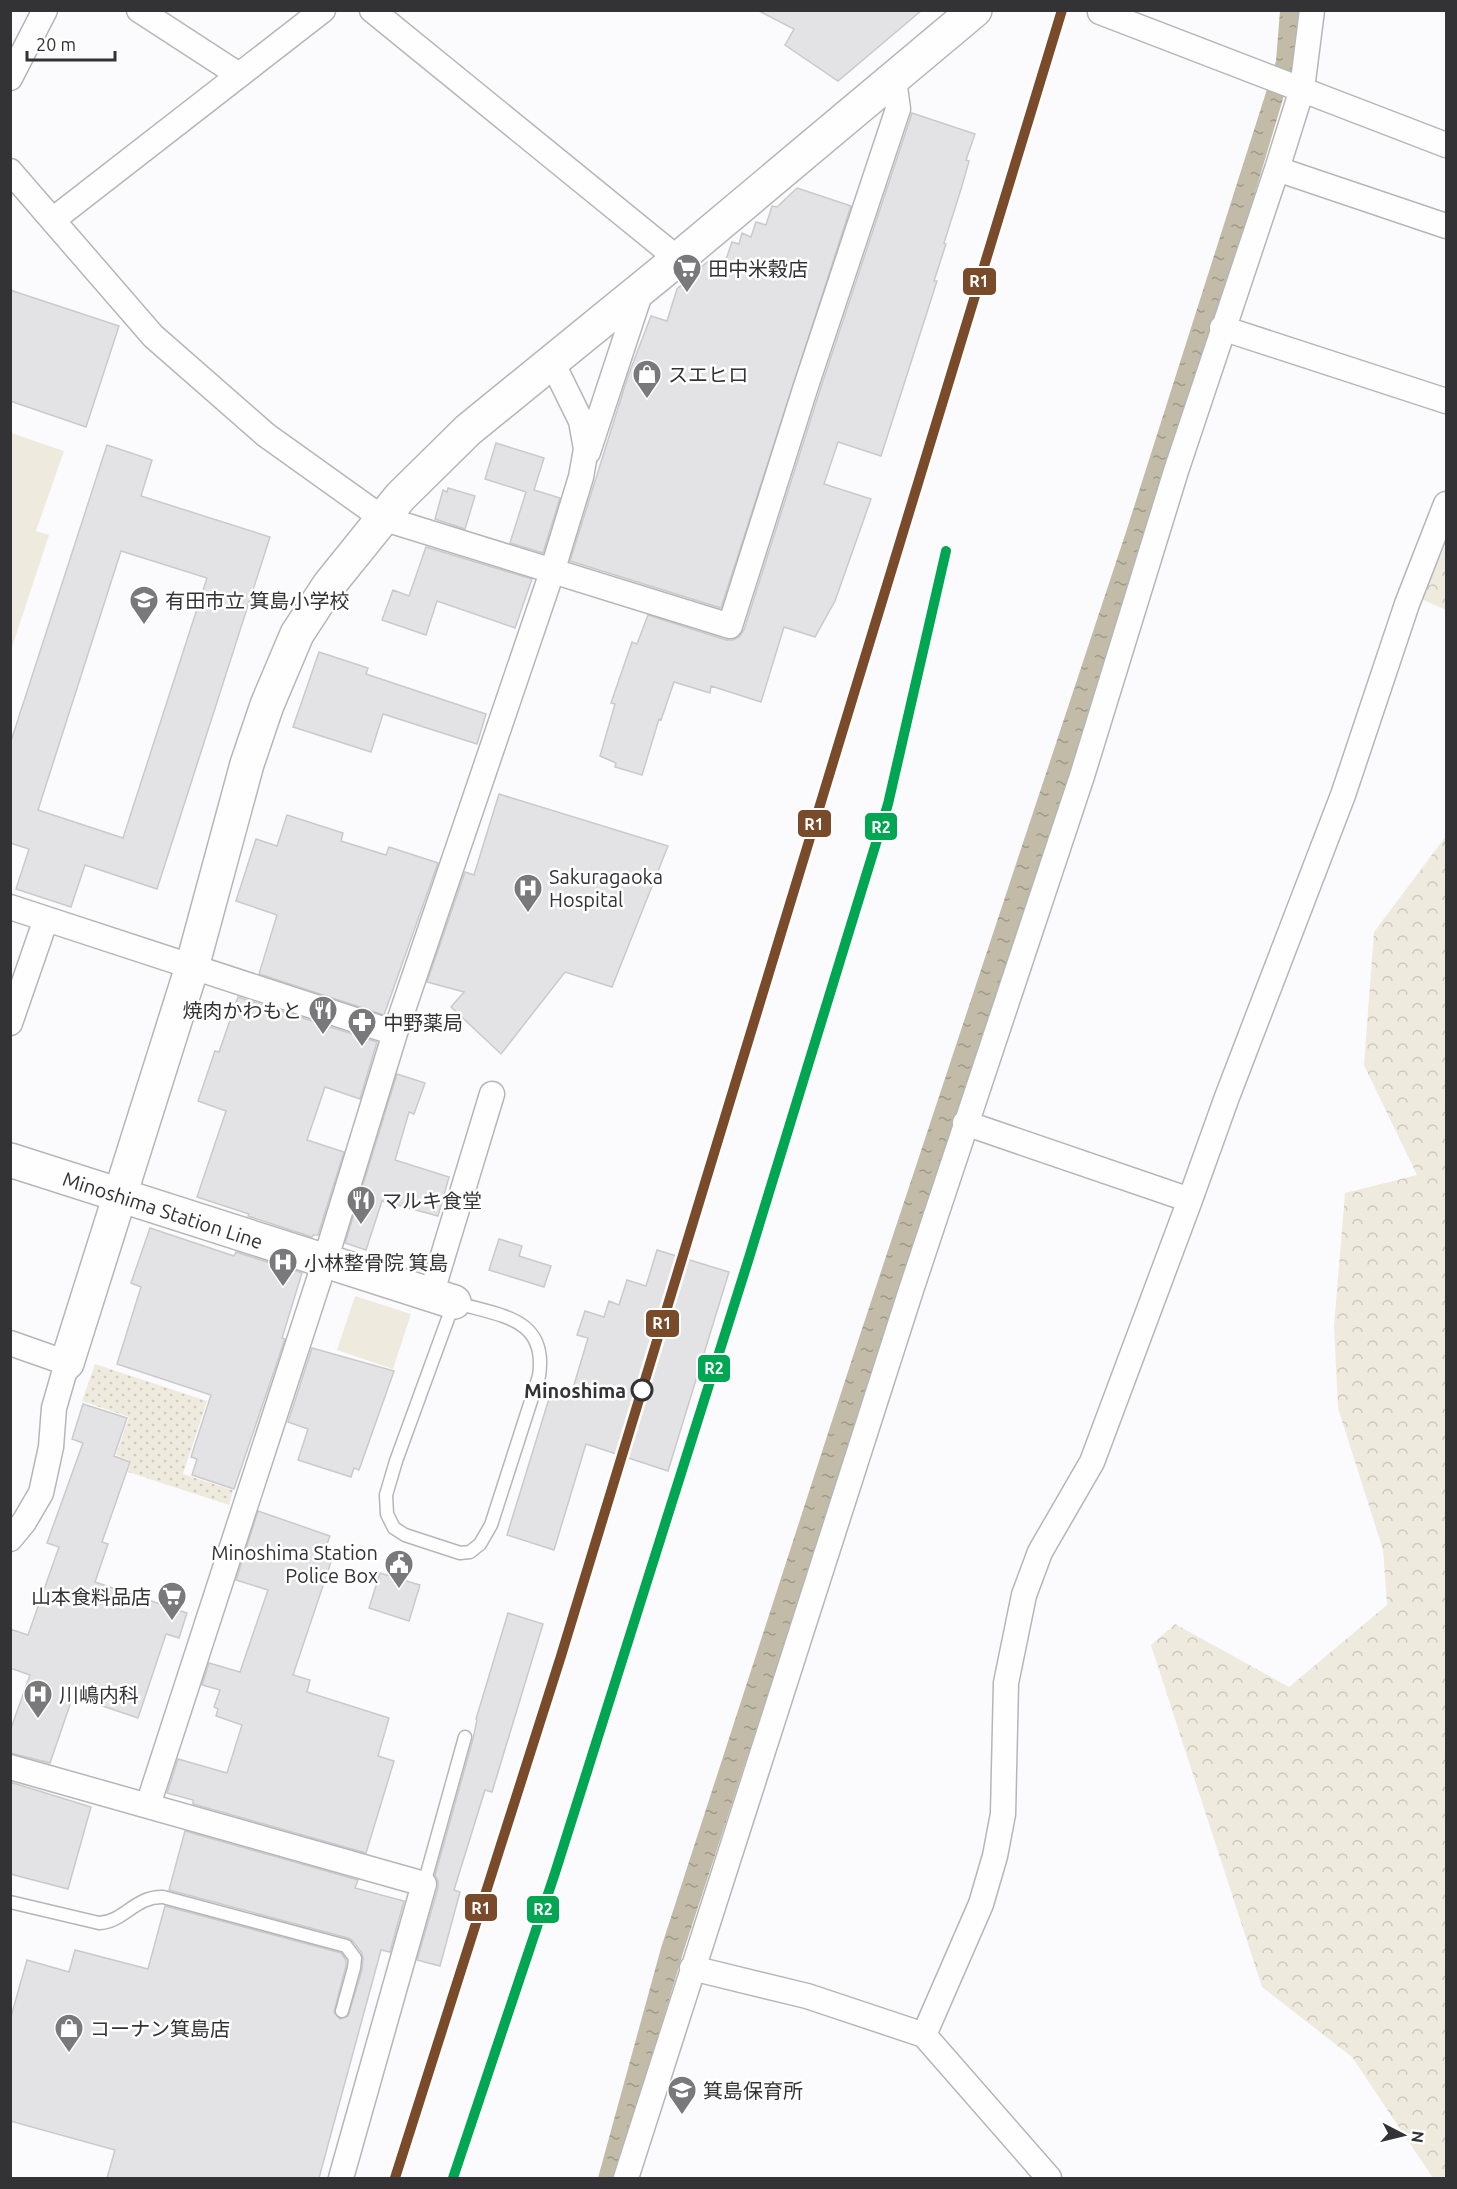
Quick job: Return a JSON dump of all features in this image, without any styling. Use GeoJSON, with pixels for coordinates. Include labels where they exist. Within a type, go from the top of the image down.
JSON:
{"type":"FeatureCollection","features":[{"type":"Feature","properties":{"kind":"street"},"geometry":{"type":"LineString","coordinates":[[10,78],[45,10]]}},
{"type":"Feature","properties":{"kind":"street"},"geometry":{"type":"LineString","coordinates":[[140,10],[239,75]]}},
{"type":"Feature","properties":{"kind":"street"},"geometry":{"type":"LineString","coordinates":[[54,219],[323,10]]}},
{"type":"Feature","properties":{"kind":"street"},"geometry":{"type":"LineString","coordinates":[[372,10],[678,259]]}},
{"type":"Feature","properties":{"kind":"street"},"geometry":{"type":"LineString","coordinates":[[10,1539],[24,1522],[40,1493],[51,1447],[54,1408],[67,1363],[192,967],[247,764],[282,667],[297,634],[329,585],[382,518],[431,464],[468,430],[678,259],[975,10]]}},
{"type":"Feature","properties":{"kind":"street"},"geometry":{"type":"LineString","coordinates":[[626,2178],[965,1123],[1082,776],[1222,328],[1277,169],[1302,89],[1312,10]]}},
{"type":"Feature","properties":{"kind":"street"},"geometry":{"type":"LineString","coordinates":[[1100,12],[1446,145]]}},
{"type":"Feature","properties":{"kind":"street"},"geometry":{"type":"LineString","coordinates":[[10,171],[54,219],[153,336],[266,435],[382,518],[730,626],[809,375],[898,109],[894,80]]}},
{"type":"Feature","properties":{"kind":"street"},"geometry":{"type":"LineString","coordinates":[[1277,169],[1446,226]]}},
{"type":"Feature","properties":{"kind":"street"},"geometry":{"type":"LineString","coordinates":[[148,1805],[325,1262],[395,1033],[552,572],[642,288]]}},
{"type":"Feature","properties":{"kind":"street"},"geometry":{"type":"LineString","coordinates":[[1222,328],[1446,401]]}},
{"type":"Feature","properties":{"kind":"street"},"geometry":{"type":"LineString","coordinates":[[552,362],[581,421],[586,449],[585,463]]}},
{"type":"Feature","properties":{"kind":"street"},"geometry":{"type":"LineString","coordinates":[[924,2035],[981,1904],[995,1856],[1003,1814],[1006,1683],[1024,1595],[1040,1552],[1092,1461],[1227,1096],[1343,795],[1407,604],[1446,504]]}},
{"type":"Feature","properties":{"kind":"street"},"geometry":{"type":"LineString","coordinates":[[10,907],[395,1033]]}},
{"type":"Feature","properties":{"kind":"street"},"geometry":{"type":"LineString","coordinates":[[10,1023],[46,919]]}},
{"type":"Feature","properties":{"kind":"street"},"geometry":{"type":"LineString","coordinates":[[442,1298],[492,1094]]}},
{"type":"Feature","properties":{"kind":"street"},"geometry":{"type":"LineString","coordinates":[[965,1123],[1190,1200]]}},
{"type":"Feature","properties":{"kind":"street","name":"Minoshima Station Line"},"geometry":{"type":"LineString","coordinates":[[10,1160],[442,1298]]}},
{"type":"Feature","properties":{"kind":"street"},"geometry":{"type":"LineString","coordinates":[[10,1343],[67,1363]]}},
{"type":"Feature","properties":{"kind":"street"},"geometry":{"type":"LineString","coordinates":[[10,1767],[424,1884],[341,2178]]}},
{"type":"Feature","properties":{"kind":"street"},"geometry":{"type":"LineString","coordinates":[[692,1968],[807,1996],[924,2035],[1050,2178]]}},
{"type":"Feature","properties":{"kind":"lane"},"geometry":{"type":"LineString","coordinates":[[442,1298],[522,1323],[537,1340],[541,1360],[539,1376],[491,1524],[480,1544],[470,1552],[460,1553],[405,1535],[394,1528],[387,1514],[386,1495],[442,1298]]}},
{"type":"Feature","properties":{"kind":"lane"},"geometry":{"type":"LineString","coordinates":[[424,1884],[465,1737]]}},
{"type":"Feature","properties":{"kind":"lane"},"geometry":{"type":"LineString","coordinates":[[10,1902],[99,1923],[116,1918],[146,1899],[163,1898],[346,1946],[355,1959],[342,2011]]}},
{"type":"Feature","properties":{"kind":"green space"},"geometry":{"type":"Polygon","coordinates":[[[11,433],[64,451],[36,531],[49,535],[11,650],[11,433]]]}},
{"type":"Feature","properties":{"kind":"green space"},"geometry":{"type":"Polygon","coordinates":[[[1446,544],[1446,610],[1421,599],[1446,544]]]}},
{"type":"Feature","properties":{"kind":"green space"},"geometry":{"type":"Polygon","coordinates":[[[1446,836],[1446,2178],[1433,2178],[1352,2057],[1262,1987],[1151,1645],[1175,1624],[1289,1687],[1387,1605],[1383,1550],[1338,1408],[1334,1326],[1345,1193],[1417,1175],[1364,1065],[1374,932],[1446,836]]]}},
{"type":"Feature","properties":{"kind":"green space"},"geometry":{"type":"Polygon","coordinates":[[[355,1296],[411,1314],[393,1369],[337,1350],[355,1296]]]}},
{"type":"Feature","properties":{"kind":"green space"},"geometry":{"type":"Polygon","coordinates":[[[95,1364],[207,1401],[183,1474],[233,1490],[229,1505],[128,1472],[131,1461],[116,1455],[129,1417],[82,1401],[95,1364]]]}},
{"type":"Feature","properties":{"kind":"water"},"geometry":{"type":"Polygon","coordinates":[[[1280,11],[1303,11],[1299,45],[1207,354],[683,1953],[616,2178],[598,2178],[661,1948],[855,1350],[1126,532],[1276,61],[1280,11]]]}},
{"type":"Feature","properties":{"kind":"building"},"geometry":{"type":"Polygon","coordinates":[[[757,10],[922,10],[838,81],[785,45],[794,29],[757,10]]]}},
{"type":"Feature","properties":{"kind":"building"},"geometry":{"type":"Polygon","coordinates":[[[912,113],[975,134],[934,281],[937,281],[881,456],[838,442],[824,484],[871,499],[835,601],[815,637],[784,627],[761,702],[711,686],[710,693],[674,682],[661,720],[659,719],[642,775],[615,767],[616,763],[600,756],[615,704],[611,703],[632,642],[637,644],[648,615],[726,640],[739,637],[744,630],[820,390],[912,113]]]}},
{"type":"Feature","properties":{"kind":"building"},"geometry":{"type":"Polygon","coordinates":[[[797,188],[851,206],[721,608],[570,561],[628,376],[651,316],[667,321],[677,289],[707,262],[723,268],[732,242],[739,244],[742,233],[751,237],[756,222],[766,225],[772,206],[777,207],[797,188]]]}},
{"type":"Feature","properties":{"kind":"building"},"geometry":{"type":"Polygon","coordinates":[[[10,290],[119,326],[86,427],[10,401],[10,290]]]}},
{"type":"Feature","properties":{"kind":"building"},"geometry":{"type":"Polygon","coordinates":[[[496,443],[544,458],[534,490],[560,498],[543,553],[510,543],[526,492],[485,479],[496,443]]]}},
{"type":"Feature","properties":{"kind":"building"},"geometry":{"type":"Polygon","coordinates":[[[107,445],[152,460],[141,496],[270,537],[157,889],[85,865],[71,907],[16,889],[29,849],[10,843],[10,744],[107,445]],[[121,551],[38,810],[123,838],[207,578],[121,551]]]}},
{"type":"Feature","properties":{"kind":"building"},"geometry":{"type":"Polygon","coordinates":[[[448,488],[475,496],[465,529],[435,519],[443,490],[447,492],[448,488]]]}},
{"type":"Feature","properties":{"kind":"building"},"geometry":{"type":"Polygon","coordinates":[[[426,547],[532,579],[515,628],[437,601],[426,635],[382,620],[393,590],[409,596],[426,547]]]}},
{"type":"Feature","properties":{"kind":"building"},"geometry":{"type":"Polygon","coordinates":[[[319,652],[368,668],[366,674],[486,714],[477,744],[383,714],[371,752],[293,727],[319,652]]]}},
{"type":"Feature","properties":{"kind":"building"},"geometry":{"type":"Polygon","coordinates":[[[499,794],[668,846],[612,987],[565,972],[501,1054],[451,1007],[464,992],[427,982],[465,872],[474,875],[499,794]]]}},
{"type":"Feature","properties":{"kind":"building"},"geometry":{"type":"Polygon","coordinates":[[[287,815],[343,833],[341,841],[386,855],[389,847],[438,863],[384,1015],[259,974],[277,915],[236,901],[256,839],[277,846],[287,815]]]}},
{"type":"Feature","properties":{"kind":"building"},"geometry":{"type":"Polygon","coordinates":[[[238,997],[377,1042],[360,1099],[325,1087],[307,1140],[344,1152],[318,1235],[312,1237],[197,1197],[226,1111],[198,1101],[215,1051],[219,1052],[238,997]]]}},
{"type":"Feature","properties":{"kind":"building"},"geometry":{"type":"Polygon","coordinates":[[[397,1074],[425,1083],[414,1114],[409,1112],[395,1160],[449,1177],[438,1216],[382,1201],[366,1250],[345,1243],[397,1074]]]}},
{"type":"Feature","properties":{"kind":"building"},"geometry":{"type":"Polygon","coordinates":[[[150,1228],[234,1256],[236,1252],[302,1273],[282,1338],[285,1339],[234,1489],[192,1475],[197,1459],[191,1457],[211,1395],[117,1364],[141,1287],[131,1283],[150,1228]]]}},
{"type":"Feature","properties":{"kind":"building"},"geometry":{"type":"Polygon","coordinates":[[[499,1239],[522,1246],[519,1256],[551,1266],[544,1287],[489,1270],[499,1239]]]}},
{"type":"Feature","properties":{"kind":"building"},"geometry":{"type":"Polygon","coordinates":[[[657,1250],[729,1272],[668,1471],[586,1444],[554,1550],[507,1535],[552,1389],[571,1395],[588,1338],[577,1335],[585,1311],[604,1317],[609,1301],[619,1305],[627,1280],[646,1286],[657,1250]]]}},
{"type":"Feature","properties":{"kind":"building"},"geometry":{"type":"Polygon","coordinates":[[[312,1348],[394,1371],[359,1470],[354,1468],[351,1477],[298,1460],[308,1429],[288,1422],[312,1348]]]}},
{"type":"Feature","properties":{"kind":"building"},"geometry":{"type":"Polygon","coordinates":[[[83,1404],[127,1418],[114,1456],[130,1462],[102,1542],[108,1544],[95,1582],[187,1613],[179,1638],[166,1634],[138,1718],[73,1696],[50,1763],[10,1753],[10,1731],[30,1675],[10,1668],[10,1629],[28,1635],[59,1547],[47,1543],[83,1443],[72,1439],[83,1404]]]}},
{"type":"Feature","properties":{"kind":"building"},"geometry":{"type":"Polygon","coordinates":[[[258,1511],[330,1536],[323,1555],[332,1559],[293,1675],[310,1680],[307,1692],[389,1718],[378,1756],[394,1761],[366,1853],[193,1804],[193,1800],[167,1793],[178,1759],[227,1773],[242,1725],[216,1716],[218,1709],[214,1707],[220,1690],[202,1685],[209,1663],[240,1672],[268,1590],[236,1580],[258,1511]]]}},
{"type":"Feature","properties":{"kind":"building"},"geometry":{"type":"Polygon","coordinates":[[[380,1573],[420,1585],[409,1621],[369,1608],[380,1573]]]}},
{"type":"Feature","properties":{"kind":"building"},"geometry":{"type":"Polygon","coordinates":[[[508,1613],[543,1624],[492,1792],[485,1790],[454,1890],[460,1892],[440,1966],[417,1960],[438,1888],[435,1875],[473,1739],[476,1719],[508,1613]]]}},
{"type":"Feature","properties":{"kind":"building"},"geometry":{"type":"Polygon","coordinates":[[[10,1782],[91,1807],[68,1889],[10,1874],[10,1782]]]}},
{"type":"Feature","properties":{"kind":"building"},"geometry":{"type":"Polygon","coordinates":[[[185,1831],[358,1880],[355,1888],[404,1901],[390,1952],[381,1950],[319,2178],[107,2178],[115,2150],[10,2121],[10,2020],[27,1960],[69,1972],[75,1950],[148,1969],[165,1906],[341,1953],[346,1960],[346,1966],[334,2012],[340,2019],[348,2016],[362,1970],[363,1959],[362,1953],[353,1941],[169,1890],[185,1831]]]}},
{"type":"Feature","properties":{"kind":"transit line","name":"R1"},"geometry":{"type":"LineString","coordinates":[[395,2178],[561,1656],[1062,10]]}},
{"type":"Feature","properties":{"kind":"transit line","name":"R2"},"geometry":{"type":"LineString","coordinates":[[453,2178],[555,1873],[748,1261],[888,804],[946,551]]}},
{"type":"Feature","properties":{"kind":"place","name":"田中米穀店"},"geometry":{"type":"Point","coordinates":[687,294]}},
{"type":"Feature","properties":{"kind":"place","name":"スエヒロ"},"geometry":{"type":"Point","coordinates":[647,400]}},
{"type":"Feature","properties":{"kind":"place","name":"有田市立 箕島小学校"},"geometry":{"type":"Point","coordinates":[144,626]}},
{"type":"Feature","properties":{"kind":"place","name":"Sakuragaoka Hospital"},"geometry":{"type":"Point","coordinates":[528,914]}},
{"type":"Feature","properties":{"kind":"place","name":"焼肉かわもと"},"geometry":{"type":"Point","coordinates":[323,1036]}},
{"type":"Feature","properties":{"kind":"place","name":"中野薬局"},"geometry":{"type":"Point","coordinates":[362,1048]}},
{"type":"Feature","properties":{"kind":"place","name":"マルキ食堂"},"geometry":{"type":"Point","coordinates":[361,1226]}},
{"type":"Feature","properties":{"kind":"place","name":"小林整骨院 箕島"},"geometry":{"type":"Point","coordinates":[283,1288]}},
{"type":"Feature","properties":{"kind":"place","name":"Minoshima"},"geometry":{"type":"Point","coordinates":[642,1390]}},
{"type":"Feature","properties":{"kind":"place","name":"Minoshima Station Police Box"},"geometry":{"type":"Point","coordinates":[399,1590]}},
{"type":"Feature","properties":{"kind":"place","name":"山本食料品店"},"geometry":{"type":"Point","coordinates":[172,1622]}},
{"type":"Feature","properties":{"kind":"place","name":"川嶋内科"},"geometry":{"type":"Point","coordinates":[38,1720]}},
{"type":"Feature","properties":{"kind":"place","name":"コーナン箕島店"},"geometry":{"type":"Point","coordinates":[69,2054]}},
{"type":"Feature","properties":{"kind":"place","name":"箕島保育所"},"geometry":{"type":"Point","coordinates":[682,2116]}}]}
